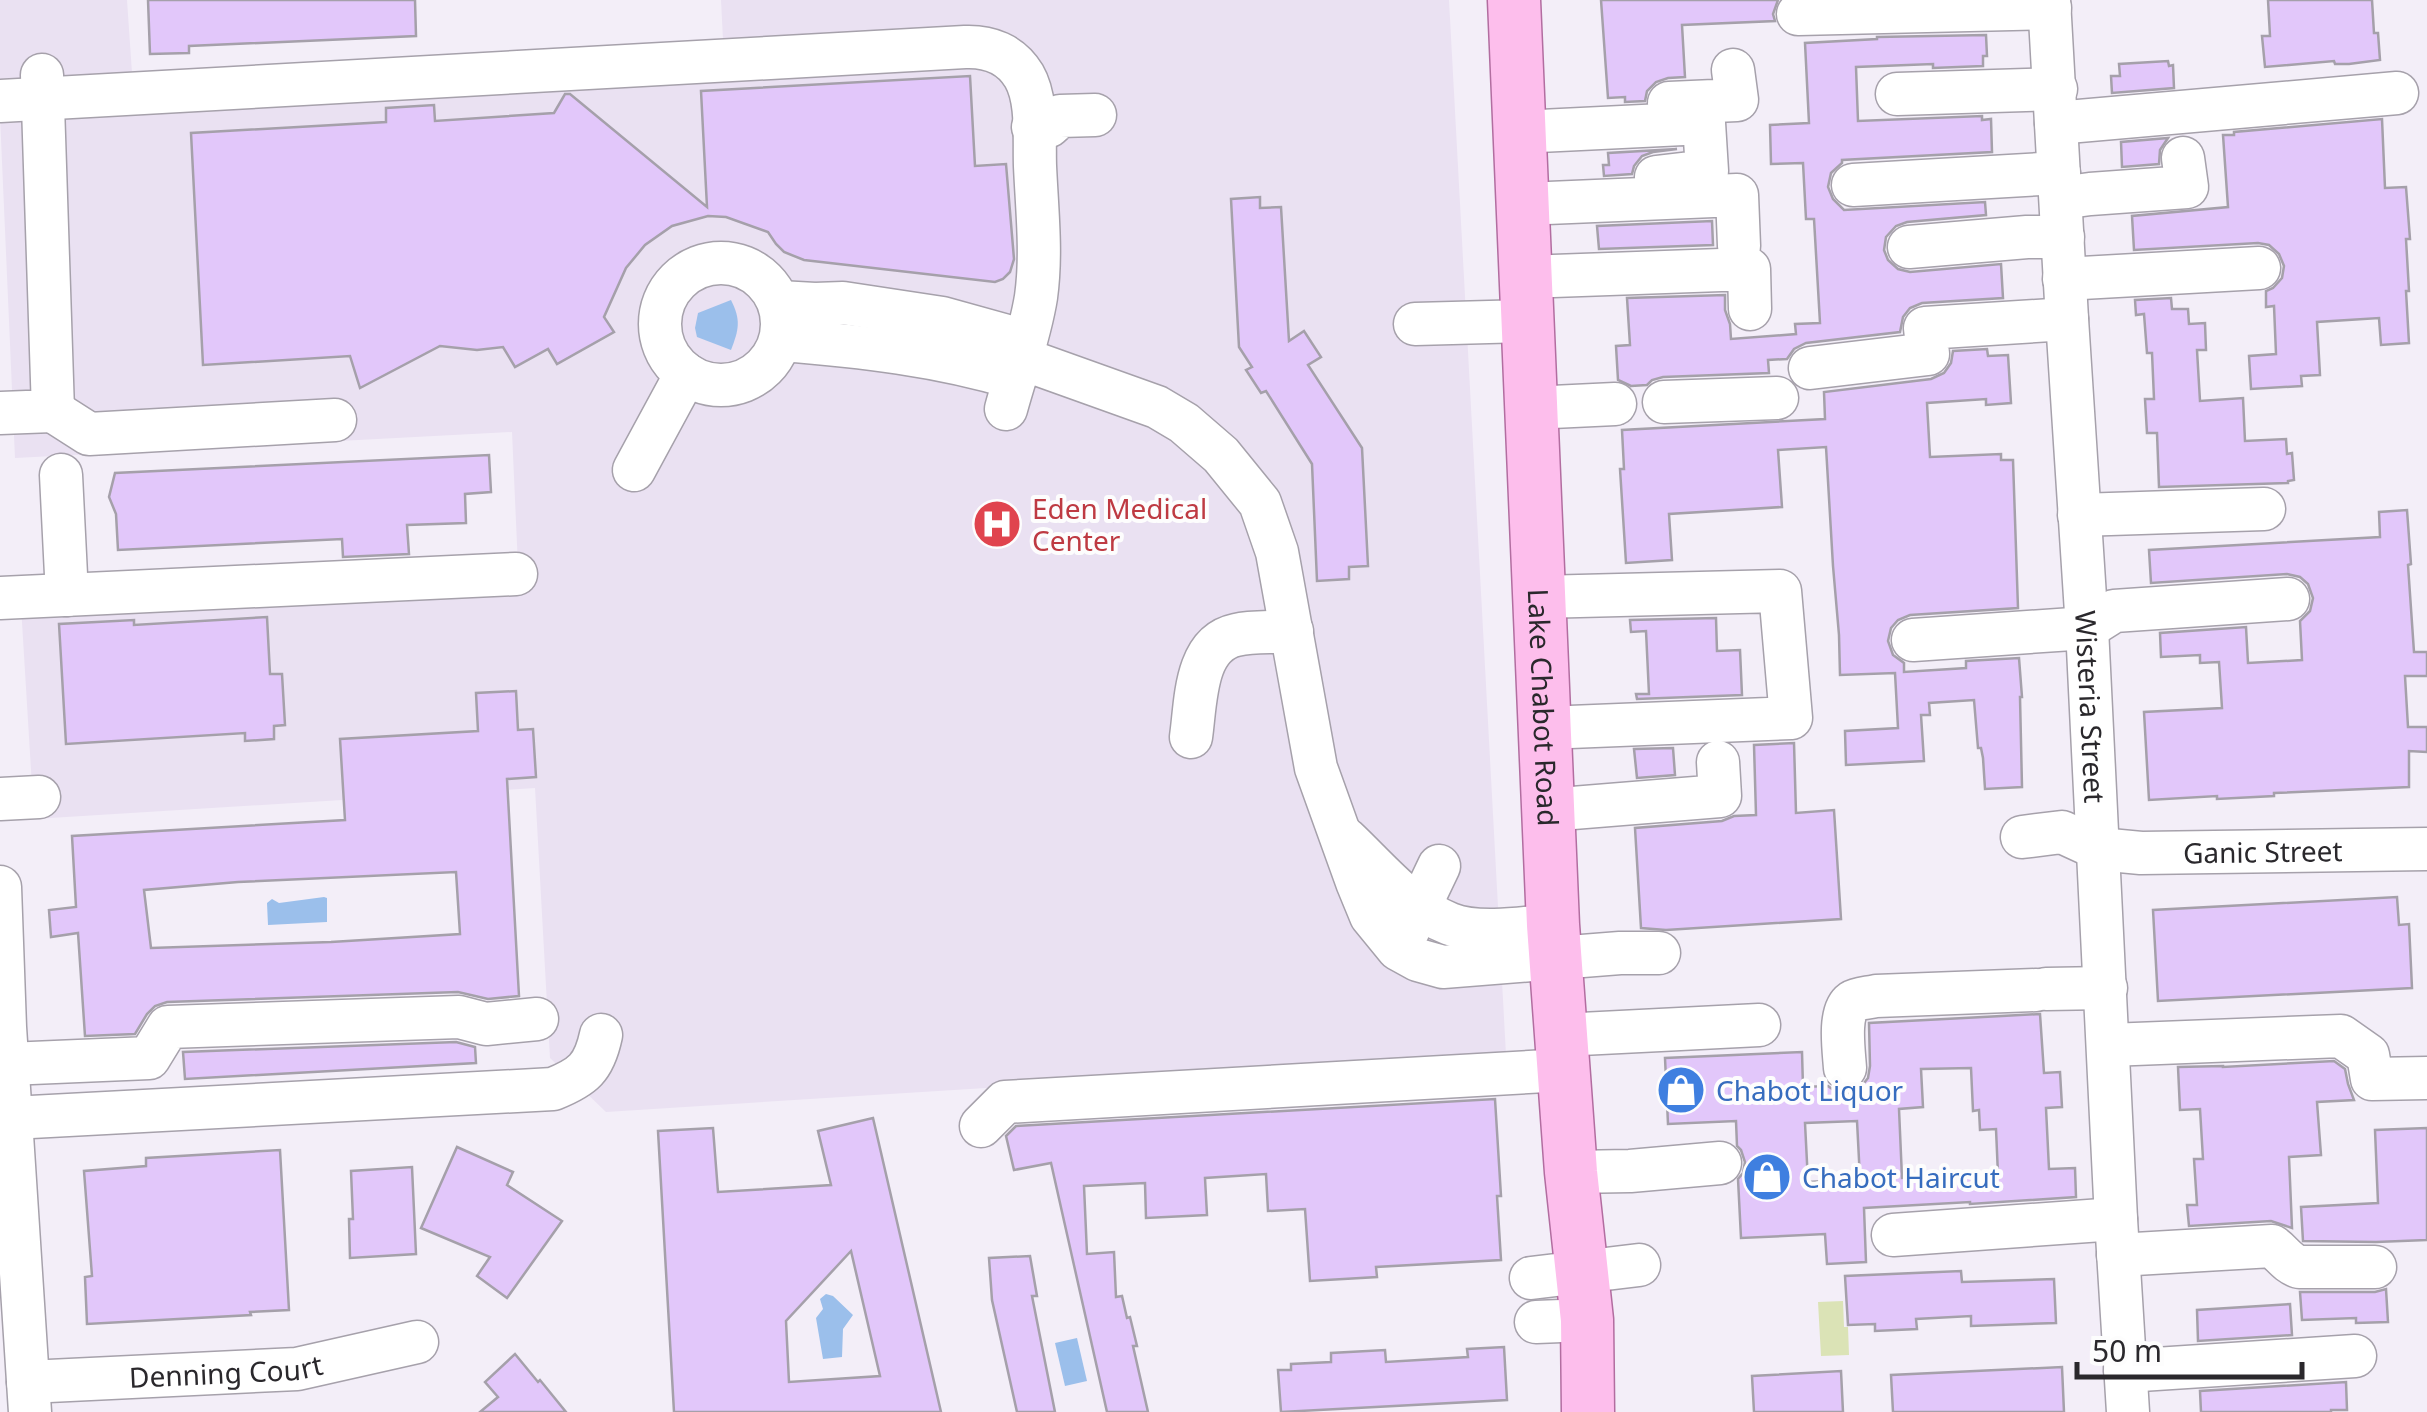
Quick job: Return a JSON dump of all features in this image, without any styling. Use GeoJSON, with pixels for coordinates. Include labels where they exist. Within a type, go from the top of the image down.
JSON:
{"type":"FeatureCollection","features":[{"type":"Feature","properties":{"kind":"main road","name":"Lake Chabot Road"},"geometry":{"type":"LineString","coordinates":[[1514,0],[1554,942],[1571,1172],[1568,1305],[1588,1412]]}},
{"type":"Feature","properties":{"kind":"street"},"geometry":{"type":"LineString","coordinates":[[1798,14],[2050,4]]}},
{"type":"Feature","properties":{"kind":"street","name":"Wisteria Street"},"geometry":{"type":"LineString","coordinates":[[2050,4],[2109,1045],[2117,1237],[2117,1373]]}},
{"type":"Feature","properties":{"kind":"street"},"geometry":{"type":"LineString","coordinates":[[0,101],[42,86],[977,47],[1001,53],[1022,72],[1041,126],[1040,260],[1036,299],[1017,371]]}},
{"type":"Feature","properties":{"kind":"street"},"geometry":{"type":"LineString","coordinates":[[1519,121],[1737,100],[1733,70]]}},
{"type":"Feature","properties":{"kind":"street"},"geometry":{"type":"LineString","coordinates":[[42,86],[53,411]]}},
{"type":"Feature","properties":{"kind":"street"},"geometry":{"type":"LineString","coordinates":[[1897,94],[2056,106],[2397,93]]}},
{"type":"Feature","properties":{"kind":"street"},"geometry":{"type":"LineString","coordinates":[[1519,121],[1704,123],[1707,171],[1656,177]]}},
{"type":"Feature","properties":{"kind":"street"},"geometry":{"type":"LineString","coordinates":[[1041,126],[1060,135],[1096,124]]}},
{"type":"Feature","properties":{"kind":"street"},"geometry":{"type":"LineString","coordinates":[[1853,185],[2061,203],[2090,194],[2187,187],[2182,158]]}},
{"type":"Feature","properties":{"kind":"street"},"geometry":{"type":"LineString","coordinates":[[1522,204],[1737,195],[1740,246]]}},
{"type":"Feature","properties":{"kind":"street"},"geometry":{"type":"LineString","coordinates":[[1909,247],[2027,237],[2061,203]]}},
{"type":"Feature","properties":{"kind":"street"},"geometry":{"type":"LineString","coordinates":[[726,263],[748,269],[767,283],[780,321],[773,358],[760,372],[723,386],[703,383],[686,374],[670,357],[661,336],[660,314],[668,292],[683,276],[704,265],[726,263]]}},
{"type":"Feature","properties":{"kind":"street"},"geometry":{"type":"LineString","coordinates":[[1810,368],[1928,354],[1926,328],[2066,299],[2259,268]]}},
{"type":"Feature","properties":{"kind":"street"},"geometry":{"type":"LineString","coordinates":[[1416,324],[1526,299],[1749,269],[1750,309]]}},
{"type":"Feature","properties":{"kind":"street"},"geometry":{"type":"LineString","coordinates":[[780,321],[815,304],[843,303],[942,318],[1017,371],[1158,407],[1184,423],[1221,454],[1260,503],[1277,552],[1316,768],[1371,916],[1398,949],[1442,967],[1554,942]]}},
{"type":"Feature","properties":{"kind":"street"},"geometry":{"type":"LineString","coordinates":[[634,470],[686,374]]}},
{"type":"Feature","properties":{"kind":"street"},"geometry":{"type":"LineString","coordinates":[[1664,402],[1778,398]]}},
{"type":"Feature","properties":{"kind":"street"},"geometry":{"type":"LineString","coordinates":[[1531,408],[1616,404]]}},
{"type":"Feature","properties":{"kind":"street"},"geometry":{"type":"LineString","coordinates":[[0,414],[53,411],[89,434],[335,420]]}},
{"type":"Feature","properties":{"kind":"street"},"geometry":{"type":"LineString","coordinates":[[61,475],[67,595]]}},
{"type":"Feature","properties":{"kind":"street"},"geometry":{"type":"LineString","coordinates":[[2079,514],[2264,508]]}},
{"type":"Feature","properties":{"kind":"street"},"geometry":{"type":"LineString","coordinates":[[1539,588],[1762,566]]}},
{"type":"Feature","properties":{"kind":"street"},"geometry":{"type":"LineString","coordinates":[[0,598],[516,574]]}},
{"type":"Feature","properties":{"kind":"street"},"geometry":{"type":"LineString","coordinates":[[1539,588],[1780,592],[1791,718],[1544,728]]}},
{"type":"Feature","properties":{"kind":"street"},"geometry":{"type":"LineString","coordinates":[[1913,640],[2088,628],[2114,610],[2288,599]]}},
{"type":"Feature","properties":{"kind":"street"},"geometry":{"type":"LineString","coordinates":[[1191,737],[1204,661],[1212,648],[1237,635],[1292,631]]}},
{"type":"Feature","properties":{"kind":"street"},"geometry":{"type":"LineString","coordinates":[[1548,810],[1720,796],[1718,762]]}},
{"type":"Feature","properties":{"kind":"street"},"geometry":{"type":"LineString","coordinates":[[1339,832],[1421,908],[1453,926],[1620,953],[1659,953]]}},
{"type":"Feature","properties":{"kind":"street","name":"Ganic Street"},"geometry":{"type":"LineString","coordinates":[[2022,837],[2062,832],[2099,850],[2141,853],[2427,849]]}},
{"type":"Feature","properties":{"kind":"street"},"geometry":{"type":"LineString","coordinates":[[1398,949],[1439,866]]}},
{"type":"Feature","properties":{"kind":"street"},"geometry":{"type":"LineString","coordinates":[[0,887],[4,1039],[12,1118],[11,1268],[29,1397]]}},
{"type":"Feature","properties":{"kind":"street"},"geometry":{"type":"LineString","coordinates":[[1845,1068],[1843,1024],[1846,1008],[1854,1000],[2106,988]]}},
{"type":"Feature","properties":{"kind":"street"},"geometry":{"type":"LineString","coordinates":[[4,1039],[149,1058],[168,1027],[460,1017],[486,1024],[537,1019]]}},
{"type":"Feature","properties":{"kind":"street"},"geometry":{"type":"LineString","coordinates":[[981,1126],[1004,1102],[1563,1052],[1759,1026]]}},
{"type":"Feature","properties":{"kind":"street"},"geometry":{"type":"LineString","coordinates":[[12,1118],[553,1090],[572,1082],[589,1068],[597,1055],[601,1035]]}},
{"type":"Feature","properties":{"kind":"street"},"geometry":{"type":"LineString","coordinates":[[2109,1045],[2341,1036],[2368,1055],[2372,1080],[2427,1078]]}},
{"type":"Feature","properties":{"kind":"street"},"geometry":{"type":"LineString","coordinates":[[1571,1172],[1630,1172],[1720,1163]]}},
{"type":"Feature","properties":{"kind":"street"},"geometry":{"type":"LineString","coordinates":[[1893,1234],[2117,1237],[2272,1246],[2288,1263],[2299,1268],[2375,1266]]}},
{"type":"Feature","properties":{"kind":"street"},"geometry":{"type":"LineString","coordinates":[[1532,1278],[1568,1305],[1639,1265]]}},
{"type":"Feature","properties":{"kind":"street","name":"Denning Court"},"geometry":{"type":"LineString","coordinates":[[29,1397],[298,1368],[417,1342]]}},
{"type":"Feature","properties":{"kind":"street"},"geometry":{"type":"LineString","coordinates":[[2117,1373],[2355,1356]]}},
{"type":"Feature","properties":{"kind":"shaded area","name":"Eden Medical Center"},"geometry":{"type":"Polygon","coordinates":[[[0,0],[127,0],[132,73],[723,40],[721,0],[1449,0],[1506,1055],[606,1112],[550,1058],[535,788],[34,819],[21,606],[519,589],[512,432],[15,458],[0,116],[0,0]]]}},
{"type":"Feature","properties":{"kind":"green space"},"geometry":{"type":"Polygon","coordinates":[[[1843,1301],[1849,1355],[1821,1356],[1818,1302],[1843,1301]]]}},
{"type":"Feature","properties":{"kind":"water"},"geometry":{"type":"Polygon","coordinates":[[[731,300],[738,325],[731,350],[697,337],[698,313],[731,300]]]}},
{"type":"Feature","properties":{"kind":"water"},"geometry":{"type":"Polygon","coordinates":[[[324,897],[327,922],[268,925],[267,903],[272,899],[279,903],[324,897]]]}},
{"type":"Feature","properties":{"kind":"water"},"geometry":{"type":"Polygon","coordinates":[[[826,1294],[853,1315],[843,1329],[842,1357],[823,1359],[816,1318],[823,1309],[820,1299],[826,1294]]]}},
{"type":"Feature","properties":{"kind":"water"},"geometry":{"type":"Polygon","coordinates":[[[1077,1338],[1087,1381],[1065,1386],[1055,1343],[1077,1338]]]}},
{"type":"Feature","properties":{"kind":"building"},"geometry":{"type":"Polygon","coordinates":[[[148,0],[415,0],[416,36],[189,46],[189,53],[150,54],[148,0]]]}},
{"type":"Feature","properties":{"kind":"building"},"geometry":{"type":"Polygon","coordinates":[[[1601,0],[1778,0],[1775,21],[1682,25],[1685,77],[1656,82],[1647,91],[1645,101],[1625,102],[1625,97],[1608,98],[1601,0]]]}},
{"type":"Feature","properties":{"kind":"building"},"geometry":{"type":"Polygon","coordinates":[[[2268,0],[2372,0],[2380,60],[2265,67],[2262,36],[2270,36],[2268,0]]]}},
{"type":"Feature","properties":{"kind":"building"},"geometry":{"type":"Polygon","coordinates":[[[1986,35],[1987,56],[1983,56],[1983,66],[1856,67],[1858,121],[1982,116],[1982,120],[1991,119],[1992,152],[1842,160],[1831,173],[1828,187],[1844,210],[1985,202],[1986,215],[1896,226],[1886,237],[1884,250],[1898,269],[1910,272],[2001,264],[2003,298],[1922,303],[1910,308],[1903,317],[1900,332],[1806,343],[1794,349],[1787,359],[1768,360],[1769,373],[1663,377],[1647,385],[1631,386],[1618,380],[1616,346],[1630,345],[1627,298],[1725,295],[1731,339],[1796,334],[1795,324],[1820,323],[1814,219],[1806,219],[1803,163],[1771,164],[1770,125],[1809,123],[1805,43],[1986,35]]]}},
{"type":"Feature","properties":{"kind":"building"},"geometry":{"type":"Polygon","coordinates":[[[2168,61],[2169,66],[2173,65],[2174,88],[2112,93],[2111,76],[2120,76],[2119,64],[2168,61]]]}},
{"type":"Feature","properties":{"kind":"building"},"geometry":{"type":"Polygon","coordinates":[[[970,76],[975,166],[1006,164],[1014,259],[1003,279],[995,282],[804,260],[784,252],[768,232],[726,217],[708,216],[672,226],[645,245],[626,268],[604,317],[614,332],[557,364],[548,349],[515,367],[503,347],[477,350],[440,346],[360,388],[350,356],[203,365],[191,133],[386,122],[386,108],[434,105],[435,121],[554,113],[565,94],[570,94],[707,207],[701,91],[970,76]]]}},
{"type":"Feature","properties":{"kind":"building"},"geometry":{"type":"Polygon","coordinates":[[[2382,119],[2385,188],[2406,187],[2409,343],[2381,345],[2379,318],[2317,322],[2320,375],[2301,376],[2302,386],[2251,389],[2249,356],[2276,354],[2274,306],[2266,307],[2266,291],[2282,278],[2284,266],[2279,254],[2269,245],[2258,243],[2134,250],[2132,216],[2228,207],[2223,135],[2382,119]]]}},
{"type":"Feature","properties":{"kind":"building"},"geometry":{"type":"Polygon","coordinates":[[[2168,138],[2160,150],[2159,164],[2122,167],[2121,142],[2168,138]]]}},
{"type":"Feature","properties":{"kind":"building"},"geometry":{"type":"Polygon","coordinates":[[[1677,149],[1642,156],[1632,174],[1604,176],[1603,165],[1609,165],[1608,153],[1677,149]]]}},
{"type":"Feature","properties":{"kind":"building"},"geometry":{"type":"Polygon","coordinates":[[[1260,197],[1260,208],[1281,207],[1289,341],[1304,331],[1321,357],[1308,365],[1362,448],[1368,566],[1349,567],[1349,579],[1317,581],[1312,464],[1266,391],[1261,393],[1246,370],[1252,367],[1239,347],[1231,199],[1260,197]]]}},
{"type":"Feature","properties":{"kind":"building"},"geometry":{"type":"Polygon","coordinates":[[[1712,221],[1713,245],[1599,249],[1597,226],[1712,221]]]}},
{"type":"Feature","properties":{"kind":"building"},"geometry":{"type":"Polygon","coordinates":[[[2171,298],[2172,309],[2188,309],[2189,324],[2205,323],[2206,350],[2197,350],[2200,401],[2243,398],[2245,441],[2286,439],[2287,454],[2292,453],[2294,480],[2159,487],[2157,433],[2147,433],[2145,399],[2154,399],[2152,353],[2147,353],[2144,314],[2136,315],[2135,300],[2171,298]]]}},
{"type":"Feature","properties":{"kind":"building"},"geometry":{"type":"Polygon","coordinates":[[[1987,349],[1988,356],[2008,355],[2011,403],[1986,405],[1986,399],[1927,403],[1930,457],[2001,454],[2001,460],[2013,460],[2018,608],[1910,615],[1891,628],[1888,641],[1893,655],[1904,663],[1904,672],[1966,668],[1966,661],[2019,658],[2022,787],[1985,789],[1974,700],[1929,703],[1930,715],[1921,715],[1924,761],[1846,765],[1845,731],[1898,728],[1895,673],[1840,675],[1826,447],[1778,450],[1782,507],[1669,514],[1672,560],[1626,563],[1620,469],[1624,469],[1622,430],[1825,419],[1824,392],[1931,379],[1944,373],[1953,351],[1987,349]]]}},
{"type":"Feature","properties":{"kind":"building"},"geometry":{"type":"Polygon","coordinates":[[[489,455],[491,492],[465,494],[466,523],[407,525],[409,554],[343,557],[342,539],[118,550],[116,514],[109,497],[115,473],[489,455]]]}},
{"type":"Feature","properties":{"kind":"building"},"geometry":{"type":"Polygon","coordinates":[[[2407,510],[2414,652],[2427,652],[2427,676],[2405,676],[2408,727],[2427,727],[2427,752],[2409,751],[2409,787],[2149,800],[2144,712],[2222,708],[2219,662],[2200,663],[2200,655],[2161,657],[2160,633],[2246,627],[2248,663],[2302,660],[2300,621],[2310,611],[2313,598],[2308,584],[2287,574],[2151,583],[2149,550],[2380,537],[2379,512],[2407,510]]]}},
{"type":"Feature","properties":{"kind":"building"},"geometry":{"type":"Polygon","coordinates":[[[267,617],[270,674],[282,674],[285,725],[274,726],[274,739],[245,741],[245,733],[66,744],[59,624],[134,620],[134,625],[267,617]]]}},
{"type":"Feature","properties":{"kind":"building"},"geometry":{"type":"Polygon","coordinates":[[[1716,618],[1717,651],[1740,650],[1742,695],[1637,699],[1636,694],[1649,694],[1646,631],[1631,632],[1630,620],[1716,618]]]}},
{"type":"Feature","properties":{"kind":"building"},"geometry":{"type":"Polygon","coordinates":[[[516,691],[518,730],[533,729],[536,777],[507,779],[519,996],[488,999],[458,992],[167,1002],[147,1014],[135,1034],[85,1036],[78,933],[51,937],[49,910],[76,907],[72,836],[345,820],[340,739],[478,731],[476,693],[516,691]],[[456,872],[144,890],[151,948],[460,934],[456,872]]]}},
{"type":"Feature","properties":{"kind":"building"},"geometry":{"type":"Polygon","coordinates":[[[1794,743],[1796,813],[1834,810],[1841,919],[1666,930],[1641,928],[1635,828],[1756,815],[1754,745],[1794,743]]]}},
{"type":"Feature","properties":{"kind":"building"},"geometry":{"type":"Polygon","coordinates":[[[1673,748],[1675,775],[1637,778],[1634,749],[1673,748]]]}},
{"type":"Feature","properties":{"kind":"building"},"geometry":{"type":"Polygon","coordinates":[[[2397,897],[2399,925],[2409,924],[2412,988],[2158,1001],[2153,910],[2397,897]]]}},
{"type":"Feature","properties":{"kind":"building"},"geometry":{"type":"Polygon","coordinates":[[[2040,1014],[2044,1073],[2060,1072],[2062,1107],[2046,1108],[2049,1169],[2075,1168],[2076,1197],[1864,1208],[1866,1262],[1827,1264],[1825,1234],[1741,1238],[1738,1179],[1745,1162],[1737,1146],[1736,1121],[1668,1124],[1665,1058],[1802,1052],[1803,1087],[1828,1086],[1848,1093],[1860,1088],[1868,1078],[1869,1023],[2040,1014]],[[1971,1068],[1921,1069],[1923,1107],[1899,1109],[1902,1178],[1927,1176],[1928,1181],[1998,1175],[1996,1129],[1980,1130],[1979,1110],[1973,1111],[1971,1068]],[[1857,1121],[1805,1123],[1808,1182],[1860,1179],[1857,1121]]]}},
{"type":"Feature","properties":{"kind":"building"},"geometry":{"type":"Polygon","coordinates":[[[456,1042],[475,1047],[476,1063],[185,1079],[183,1052],[456,1042]]]}},
{"type":"Feature","properties":{"kind":"building"},"geometry":{"type":"Polygon","coordinates":[[[2334,1061],[2345,1069],[2354,1100],[2317,1102],[2321,1155],[2289,1157],[2292,1228],[2271,1221],[2189,1226],[2187,1205],[2197,1205],[2194,1159],[2203,1159],[2200,1109],[2180,1110],[2178,1067],[2334,1061]]]}},
{"type":"Feature","properties":{"kind":"building"},"geometry":{"type":"Polygon","coordinates":[[[1495,1099],[1501,1260],[1376,1267],[1377,1277],[1310,1281],[1305,1209],[1268,1211],[1266,1174],[1205,1178],[1207,1215],[1146,1218],[1145,1183],[1084,1186],[1087,1254],[1114,1252],[1116,1297],[1122,1296],[1127,1318],[1130,1317],[1148,1412],[1107,1412],[1051,1163],[1014,1170],[1006,1136],[1016,1126],[1495,1099]]]}},
{"type":"Feature","properties":{"kind":"building"},"geometry":{"type":"Polygon","coordinates":[[[873,1118],[941,1412],[674,1412],[658,1131],[713,1128],[718,1192],[831,1185],[818,1131],[873,1118]],[[851,1251],[786,1321],[789,1382],[880,1376],[851,1251]]]}},
{"type":"Feature","properties":{"kind":"building"},"geometry":{"type":"Polygon","coordinates":[[[2427,1128],[2427,1240],[2303,1241],[2301,1207],[2378,1203],[2375,1130],[2427,1128]]]}},
{"type":"Feature","properties":{"kind":"building"},"geometry":{"type":"Polygon","coordinates":[[[457,1147],[513,1172],[507,1185],[562,1221],[507,1298],[477,1276],[490,1257],[421,1228],[457,1147]]]}},
{"type":"Feature","properties":{"kind":"building"},"geometry":{"type":"Polygon","coordinates":[[[280,1150],[289,1310],[87,1324],[85,1277],[92,1276],[84,1171],[146,1166],[146,1158],[280,1150]]]}},
{"type":"Feature","properties":{"kind":"building"},"geometry":{"type":"Polygon","coordinates":[[[412,1167],[416,1254],[350,1258],[351,1171],[412,1167]]]}},
{"type":"Feature","properties":{"kind":"building"},"geometry":{"type":"Polygon","coordinates":[[[1030,1256],[1037,1296],[1032,1296],[1055,1412],[1017,1412],[992,1300],[989,1258],[1030,1256]]]}},
{"type":"Feature","properties":{"kind":"building"},"geometry":{"type":"Polygon","coordinates":[[[1961,1271],[1962,1282],[2054,1279],[2056,1323],[1971,1326],[1971,1316],[1916,1319],[1917,1329],[1875,1331],[1875,1324],[1848,1325],[1845,1276],[1961,1271]]]}},
{"type":"Feature","properties":{"kind":"building"},"geometry":{"type":"Polygon","coordinates":[[[2386,1289],[2388,1322],[2356,1323],[2356,1318],[2302,1320],[2300,1292],[2386,1289]]]}},
{"type":"Feature","properties":{"kind":"building"},"geometry":{"type":"Polygon","coordinates":[[[2290,1304],[2292,1335],[2198,1341],[2197,1310],[2290,1304]]]}},
{"type":"Feature","properties":{"kind":"building"},"geometry":{"type":"Polygon","coordinates":[[[1504,1347],[1507,1400],[1281,1412],[1278,1370],[1291,1370],[1291,1364],[1331,1362],[1331,1353],[1385,1350],[1386,1362],[1468,1357],[1467,1349],[1504,1347]]]}},
{"type":"Feature","properties":{"kind":"building"},"geometry":{"type":"Polygon","coordinates":[[[515,1354],[566,1412],[480,1412],[498,1397],[485,1382],[515,1354]]]}},
{"type":"Feature","properties":{"kind":"building"},"geometry":{"type":"Polygon","coordinates":[[[2062,1367],[2064,1412],[1893,1412],[1891,1375],[2062,1367]]]}},
{"type":"Feature","properties":{"kind":"building"},"geometry":{"type":"Polygon","coordinates":[[[1841,1371],[1843,1412],[1754,1412],[1752,1376],[1841,1371]]]}},
{"type":"Feature","properties":{"kind":"building"},"geometry":{"type":"Polygon","coordinates":[[[2346,1382],[2347,1410],[2201,1412],[2200,1391],[2346,1382]]]}},
{"type":"Feature","properties":{"kind":"place","name":"Eden Medical Center"},"geometry":{"type":"Point","coordinates":[997,524]}},
{"type":"Feature","properties":{"kind":"place","name":"Chabot Liquor"},"geometry":{"type":"Point","coordinates":[1681,1090]}},
{"type":"Feature","properties":{"kind":"place","name":"Chabot Haircut"},"geometry":{"type":"Point","coordinates":[1767,1177]}}]}
